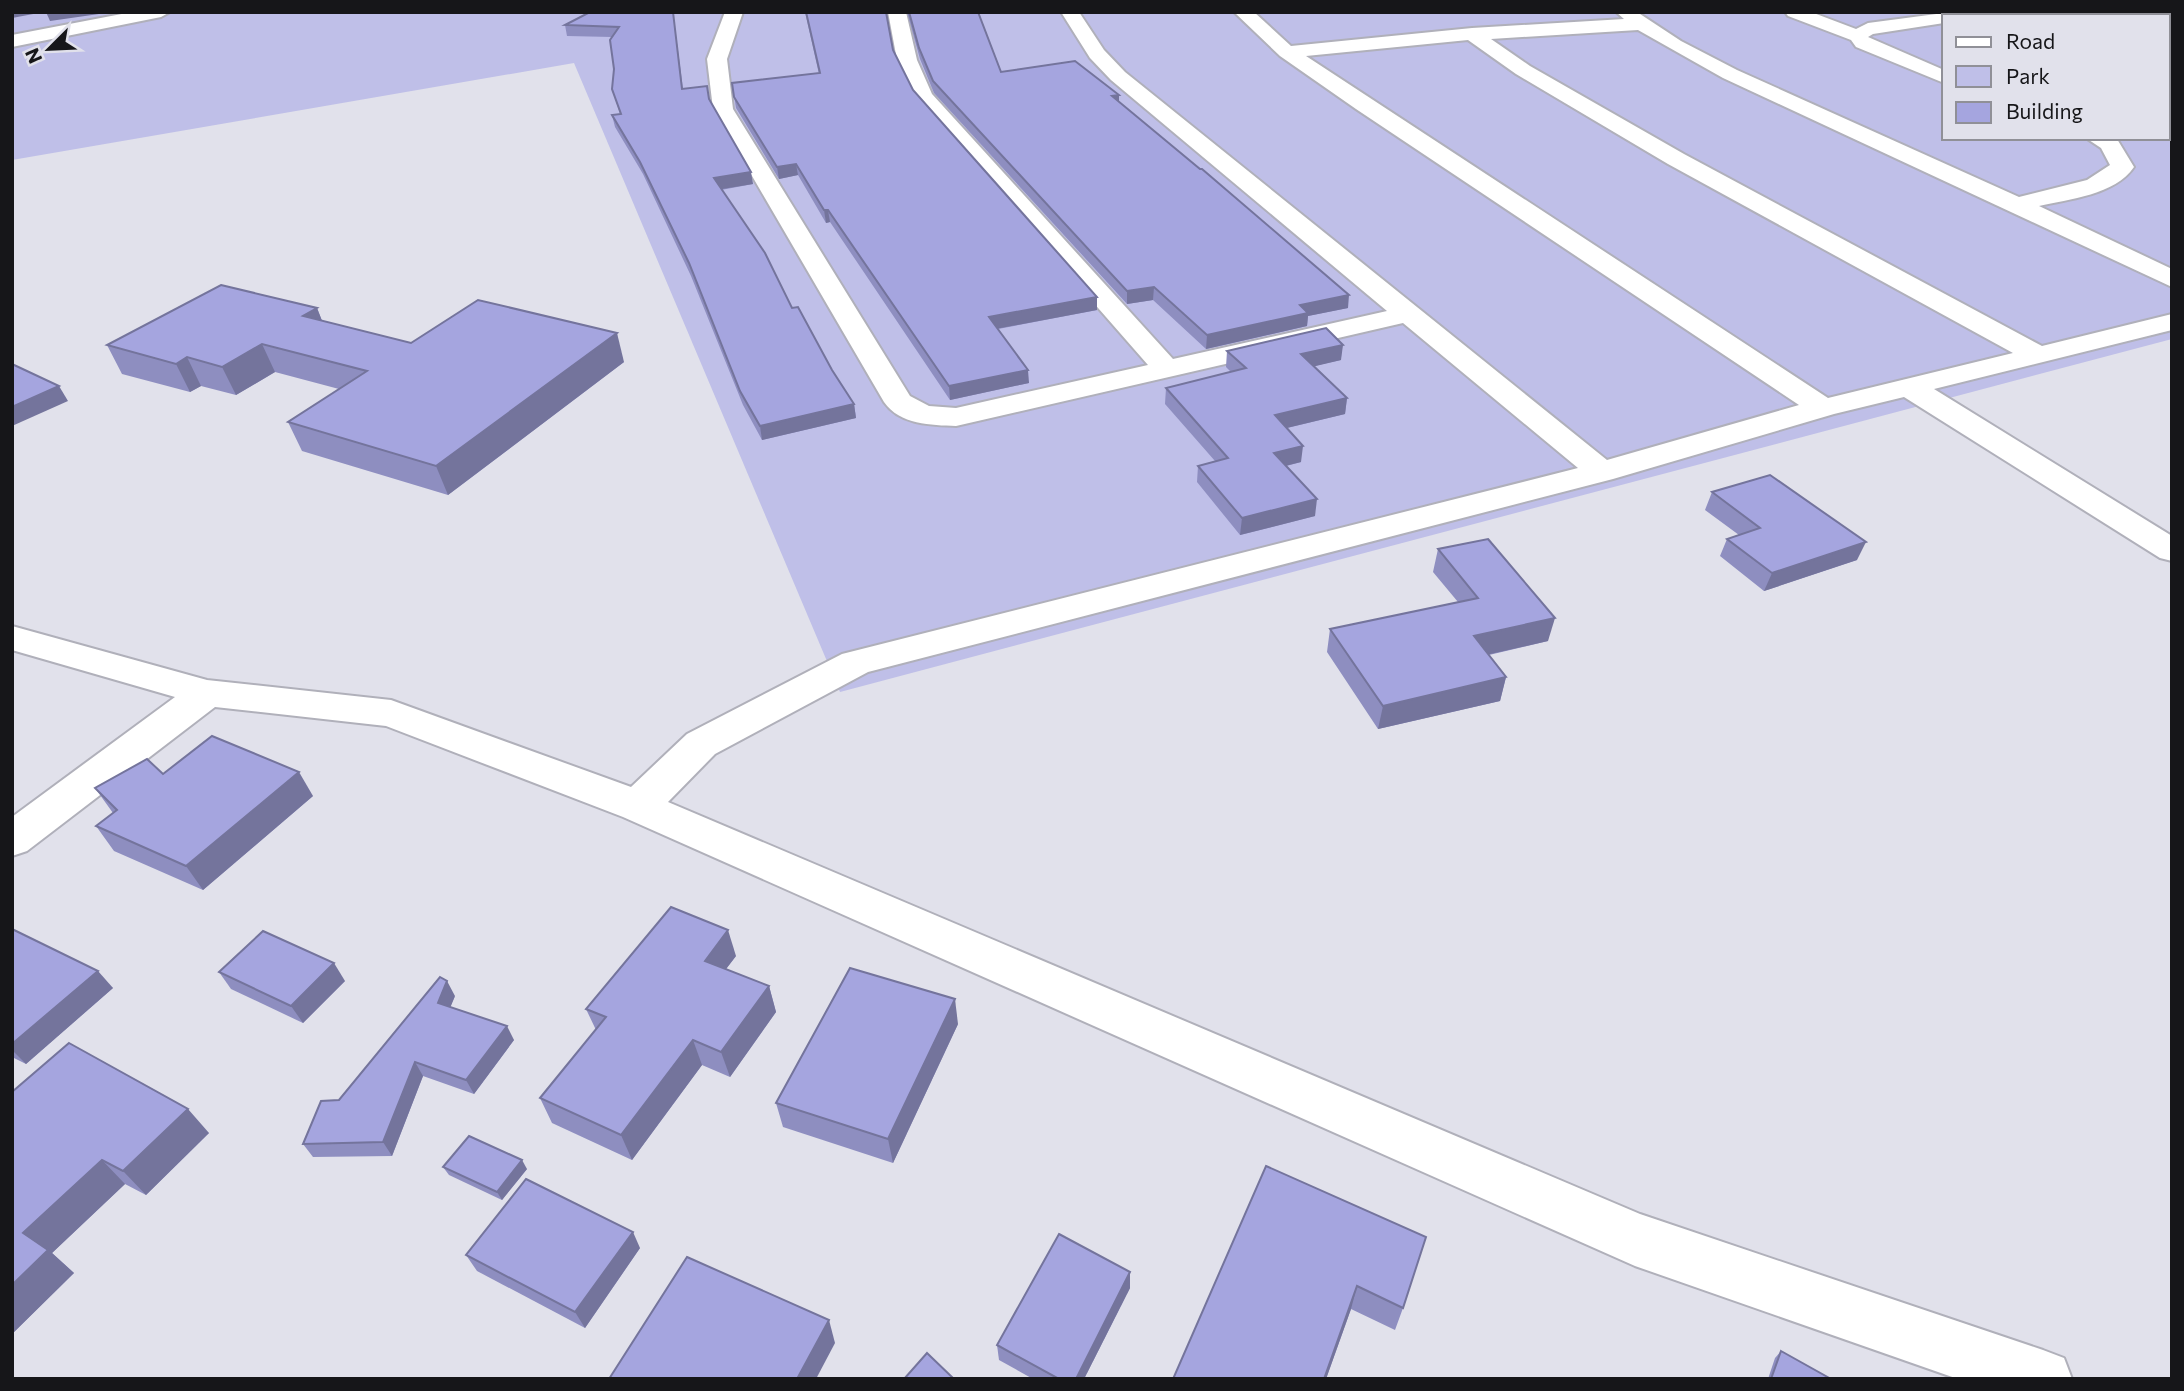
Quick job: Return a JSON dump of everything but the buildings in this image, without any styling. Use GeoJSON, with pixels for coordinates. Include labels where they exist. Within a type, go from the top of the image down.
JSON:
{"type":"FeatureCollection","features":[{"type":"Feature","properties":{"kind":"street"},"geometry":{"type":"LineString","coordinates":[[12,41],[161,12]]}},
{"type":"Feature","properties":{"kind":"street"},"geometry":{"type":"LineString","coordinates":[[734,12],[717,58],[723,108],[900,402],[923,415],[956,417],[1408,314]]}},
{"type":"Feature","properties":{"kind":"street"},"geometry":{"type":"LineString","coordinates":[[897,12],[907,60],[923,96],[1166,368]]}},
{"type":"Feature","properties":{"kind":"street"},"geometry":{"type":"LineString","coordinates":[[1070,12],[1097,54],[1118,76],[1602,472]]}},
{"type":"Feature","properties":{"kind":"street"},"geometry":{"type":"LineString","coordinates":[[1243,12],[1287,52],[1363,105],[1823,408]]}},
{"type":"Feature","properties":{"kind":"street"},"geometry":{"type":"LineString","coordinates":[[1794,12],[1858,36],[1863,43],[1942,76]]}},
{"type":"Feature","properties":{"kind":"street"},"geometry":{"type":"LineString","coordinates":[[1287,52],[1633,18],[1726,71],[2019,204],[2172,279]]}},
{"type":"Feature","properties":{"kind":"street"},"geometry":{"type":"LineString","coordinates":[[1858,36],[1868,29],[1942,18]]}},
{"type":"Feature","properties":{"kind":"street"},"geometry":{"type":"LineString","coordinates":[[12,19],[32,37]]}},
{"type":"Feature","properties":{"kind":"street"},"geometry":{"type":"LineString","coordinates":[[1472,34],[1523,69],[1676,159],[2038,355]]}},
{"type":"Feature","properties":{"kind":"street"},"geometry":{"type":"LineString","coordinates":[[2019,204],[2095,185],[2123,166],[2109,144],[2100,140]]}},
{"type":"Feature","properties":{"kind":"street"},"geometry":{"type":"LineString","coordinates":[[638,806],[701,744],[855,663],[1602,472],[1823,408],[2172,322]]}},
{"type":"Feature","properties":{"kind":"street"},"geometry":{"type":"LineString","coordinates":[[1909,387],[2172,551]]}},
{"type":"Feature","properties":{"kind":"street"},"geometry":{"type":"LineString","coordinates":[[12,638],[207,693],[391,713],[638,806],[1635,1239],[2043,1379]]}},
{"type":"Feature","properties":{"kind":"street"},"geometry":{"type":"LineString","coordinates":[[12,840],[207,693]]}},
{"type":"Feature","properties":{"kind":"green space"},"geometry":{"type":"Polygon","coordinates":[[[12,12],[2172,12],[2172,339],[840,692],[574,63],[12,160],[12,12]]]}}]}
